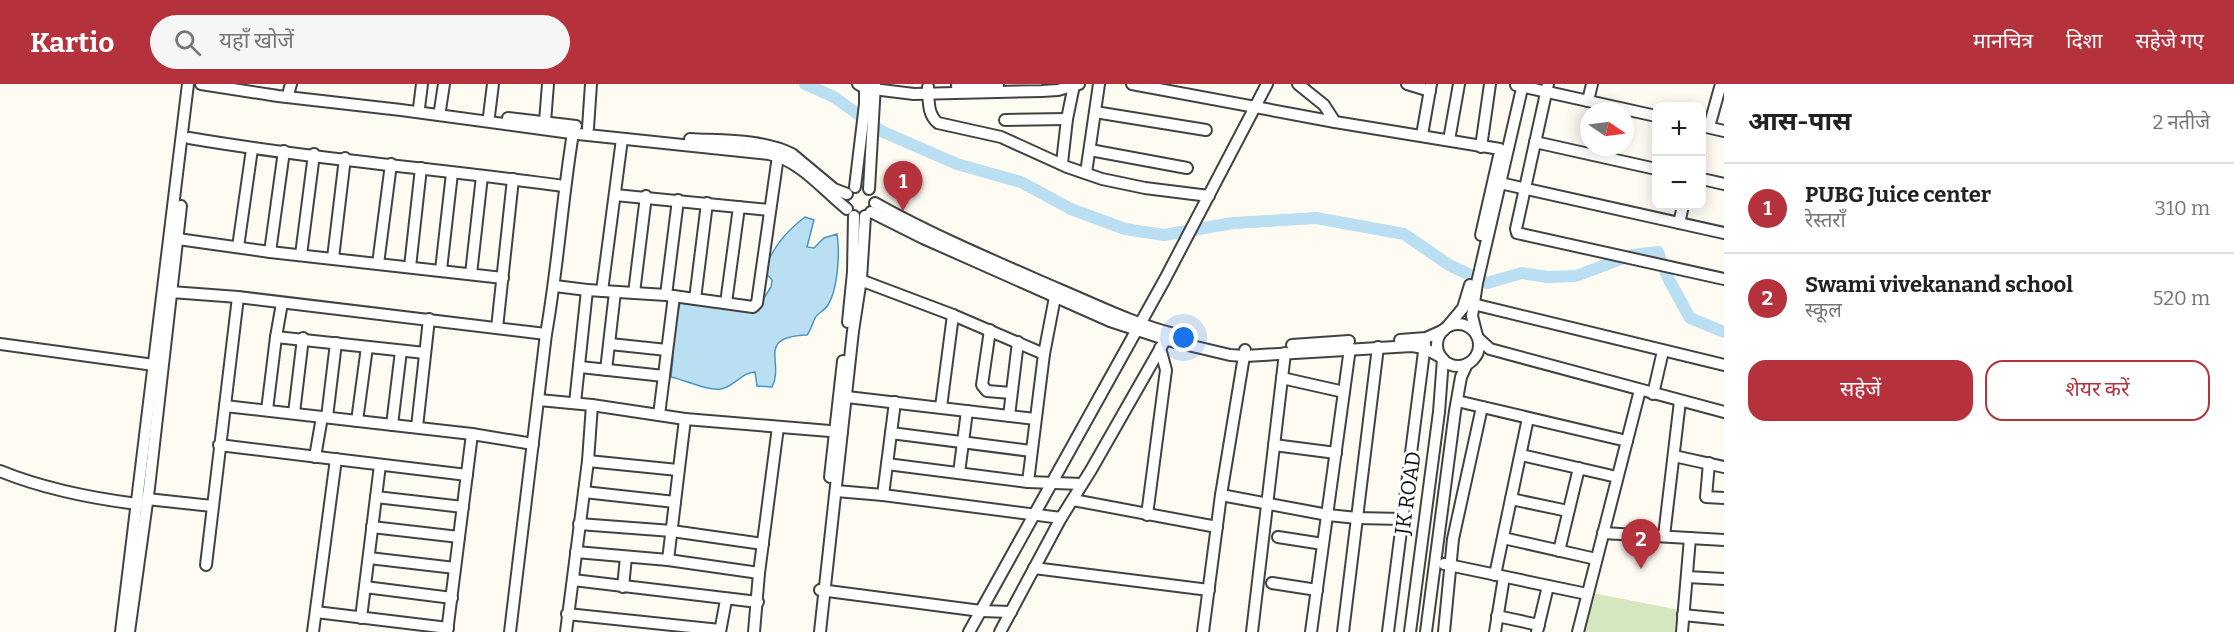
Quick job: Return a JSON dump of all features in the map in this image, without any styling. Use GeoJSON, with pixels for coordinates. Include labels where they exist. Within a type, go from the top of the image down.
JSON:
{"type":"FeatureCollection","features":[{"type":"Feature","properties":{"kind":"street"},"geometry":{"type":"LineString","coordinates":[[121,632],[189,84]]}},
{"type":"Feature","properties":{"kind":"street"},"geometry":{"type":"LineString","coordinates":[[129,632],[147,499],[195,84]]}},
{"type":"Feature","properties":{"kind":"street"},"geometry":{"type":"LineString","coordinates":[[201,84],[278,96],[573,133],[778,156],[803,170],[862,211],[913,224],[1164,340],[1217,346],[1245,352],[1285,353],[1412,346],[1425,343],[1446,328],[1461,324],[1468,326],[1490,349],[1535,363],[1724,412]]}},
{"type":"Feature","properties":{"kind":"street"},"geometry":{"type":"LineString","coordinates":[[237,84],[290,88],[418,108],[588,128],[772,146],[792,154],[834,189],[851,190],[862,186],[869,189],[874,195],[862,211],[847,397],[839,431],[836,491],[822,590],[813,632]]}},
{"type":"Feature","properties":{"kind":"street"},"geometry":{"type":"LineString","coordinates":[[418,108],[422,84]]}},
{"type":"Feature","properties":{"kind":"street"},"geometry":{"type":"LineString","coordinates":[[440,110],[444,84]]}},
{"type":"Feature","properties":{"kind":"street"},"geometry":{"type":"LineString","coordinates":[[489,116],[494,84]]}},
{"type":"Feature","properties":{"kind":"street"},"geometry":{"type":"LineString","coordinates":[[546,122],[548,84]]}},
{"type":"Feature","properties":{"kind":"street"},"geometry":{"type":"LineString","coordinates":[[588,128],[590,84]]}},
{"type":"Feature","properties":{"kind":"street"},"geometry":{"type":"LineString","coordinates":[[928,90],[944,86],[972,84],[1048,84]]}},
{"type":"Feature","properties":{"kind":"street"},"geometry":{"type":"LineString","coordinates":[[1086,173],[1099,84]]}},
{"type":"Feature","properties":{"kind":"street"},"geometry":{"type":"LineString","coordinates":[[1132,84],[1335,122],[1500,149]]}},
{"type":"Feature","properties":{"kind":"street"},"geometry":{"type":"LineString","coordinates":[[969,632],[1169,271],[1268,84]]}},
{"type":"Feature","properties":{"kind":"street"},"geometry":{"type":"LineString","coordinates":[[1298,84],[1324,105],[1335,122]]}},
{"type":"Feature","properties":{"kind":"street"},"geometry":{"type":"LineString","coordinates":[[1407,84],[1430,88],[1422,135]]}},
{"type":"Feature","properties":{"kind":"street"},"geometry":{"type":"LineString","coordinates":[[1449,140],[1459,84]]}},
{"type":"Feature","properties":{"kind":"street"},"geometry":{"type":"LineString","coordinates":[[1481,147],[1490,84]]}},
{"type":"Feature","properties":{"kind":"street"},"geometry":{"type":"LineString","coordinates":[[1588,101],[1592,84]]}},
{"type":"Feature","properties":{"kind":"street"},"geometry":{"type":"LineString","coordinates":[[1706,124],[1721,84]]}},
{"type":"Feature","properties":{"kind":"street"},"geometry":{"type":"LineString","coordinates":[[869,189],[870,86],[928,90],[1042,91],[1068,85],[1062,164]]}},
{"type":"Feature","properties":{"kind":"street"},"geometry":{"type":"LineString","coordinates":[[1519,85],[1547,88],[1588,101],[1652,115]]}},
{"type":"Feature","properties":{"kind":"street"},"geometry":{"type":"LineString","coordinates":[[1469,363],[1478,352],[1478,337],[1473,323],[1474,282],[1500,149],[1519,85]]}},
{"type":"Feature","properties":{"kind":"street"},"geometry":{"type":"LineString","coordinates":[[1490,209],[1500,183],[1519,85]]}},
{"type":"Feature","properties":{"kind":"street"},"geometry":{"type":"LineString","coordinates":[[1547,88],[1517,233],[1724,279]]}},
{"type":"Feature","properties":{"kind":"street"},"geometry":{"type":"LineString","coordinates":[[928,90],[932,118],[938,123],[1001,137],[1102,179],[1207,199]]}},
{"type":"Feature","properties":{"kind":"street"},"geometry":{"type":"LineString","coordinates":[[869,105],[859,163],[845,204],[1055,297],[1138,327]]}},
{"type":"Feature","properties":{"kind":"street"},"geometry":{"type":"LineString","coordinates":[[1095,112],[1206,130]]}},
{"type":"Feature","properties":{"kind":"street"},"geometry":{"type":"LineString","coordinates":[[1005,120],[1067,119]]}},
{"type":"Feature","properties":{"kind":"street"},"geometry":{"type":"LineString","coordinates":[[1706,127],[1724,131]]}},
{"type":"Feature","properties":{"kind":"street"},"geometry":{"type":"LineString","coordinates":[[510,632],[546,334],[555,285],[564,186],[573,133]]}},
{"type":"Feature","properties":{"kind":"street"},"geometry":{"type":"LineString","coordinates":[[189,138],[252,149],[314,154],[564,186]]}},
{"type":"Feature","properties":{"kind":"street"},"geometry":{"type":"LineString","coordinates":[[602,291],[622,139]]}},
{"type":"Feature","properties":{"kind":"street"},"geometry":{"type":"LineString","coordinates":[[1535,142],[1652,168]]}},
{"type":"Feature","properties":{"kind":"street"},"geometry":{"type":"LineString","coordinates":[[238,247],[252,149]]}},
{"type":"Feature","properties":{"kind":"street"},"geometry":{"type":"LineString","coordinates":[[1090,150],[1187,168]]}},
{"type":"Feature","properties":{"kind":"street"},"geometry":{"type":"LineString","coordinates":[[270,252],[284,151]]}},
{"type":"Feature","properties":{"kind":"street"},"geometry":{"type":"LineString","coordinates":[[301,255],[314,154]]}},
{"type":"Feature","properties":{"kind":"street"},"geometry":{"type":"LineString","coordinates":[[555,285],[587,290],[670,296],[750,307],[757,303],[778,156]]}},
{"type":"Feature","properties":{"kind":"street"},"geometry":{"type":"LineString","coordinates":[[333,258],[345,158]]}},
{"type":"Feature","properties":{"kind":"street"},"geometry":{"type":"LineString","coordinates":[[378,264],[391,164]]}},
{"type":"Feature","properties":{"kind":"street"},"geometry":{"type":"LineString","coordinates":[[410,267],[421,168]]}},
{"type":"Feature","properties":{"kind":"street"},"geometry":{"type":"LineString","coordinates":[[441,270],[452,173]]}},
{"type":"Feature","properties":{"kind":"street"},"geometry":{"type":"LineString","coordinates":[[471,274],[482,176]]}},
{"type":"Feature","properties":{"kind":"street"},"geometry":{"type":"LineString","coordinates":[[497,328],[513,179]]}},
{"type":"Feature","properties":{"kind":"street"},"geometry":{"type":"LineString","coordinates":[[1706,180],[1724,184]]}},
{"type":"Feature","properties":{"kind":"street"},"geometry":{"type":"LineString","coordinates":[[1500,183],[1724,233]]}},
{"type":"Feature","properties":{"kind":"street"},"geometry":{"type":"LineString","coordinates":[[615,195],[646,196],[770,210]]}},
{"type":"Feature","properties":{"kind":"street"},"geometry":{"type":"LineString","coordinates":[[634,293],[646,196]]}},
{"type":"Feature","properties":{"kind":"street"},"geometry":{"type":"LineString","coordinates":[[659,415],[667,350],[678,200]]}},
{"type":"Feature","properties":{"kind":"street"},"geometry":{"type":"LineString","coordinates":[[695,299],[707,203]]}},
{"type":"Feature","properties":{"kind":"street"},"geometry":{"type":"LineString","coordinates":[[726,303],[739,207]]}},
{"type":"Feature","properties":{"kind":"street"},"geometry":{"type":"LineString","coordinates":[[1679,223],[1682,210]]}},
{"type":"Feature","properties":{"kind":"street"},"geometry":{"type":"LineString","coordinates":[[178,239],[270,252],[502,278]]}},
{"type":"Feature","properties":{"kind":"street"},"geometry":{"type":"LineString","coordinates":[[857,278],[990,330],[1044,354]]}},
{"type":"Feature","properties":{"kind":"street"},"geometry":{"type":"LineString","coordinates":[[820,632],[822,590],[857,278]]}},
{"type":"Feature","properties":{"kind":"street"},"geometry":{"type":"LineString","coordinates":[[1442,358],[1438,340],[1463,308],[1474,282]]}},
{"type":"Feature","properties":{"kind":"street"},"geometry":{"type":"LineString","coordinates":[[575,403],[587,290]]}},
{"type":"Feature","properties":{"kind":"street"},"geometry":{"type":"LineString","coordinates":[[171,292],[238,297],[546,334]]}},
{"type":"Feature","properties":{"kind":"street"},"geometry":{"type":"LineString","coordinates":[[606,370],[615,292]]}},
{"type":"Feature","properties":{"kind":"street"},"geometry":{"type":"LineString","coordinates":[[206,565],[238,297]]}},
{"type":"Feature","properties":{"kind":"street"},"geometry":{"type":"LineString","coordinates":[[1028,482],[1044,354],[1055,297]]}},
{"type":"Feature","properties":{"kind":"street"},"geometry":{"type":"LineString","coordinates":[[267,410],[282,303]]}},
{"type":"Feature","properties":{"kind":"street"},"geometry":{"type":"LineString","coordinates":[[1473,304],[1724,365]]}},
{"type":"Feature","properties":{"kind":"street"},"geometry":{"type":"LineString","coordinates":[[941,407],[953,315]]}},
{"type":"Feature","properties":{"kind":"street"},"geometry":{"type":"LineString","coordinates":[[417,427],[429,319]]}},
{"type":"Feature","properties":{"kind":"street"},"geometry":{"type":"LineString","coordinates":[[990,330],[982,385],[987,391],[1011,393]]}},
{"type":"Feature","properties":{"kind":"street"},"geometry":{"type":"LineString","coordinates":[[276,337],[303,338],[425,353]]}},
{"type":"Feature","properties":{"kind":"street"},"geometry":{"type":"LineString","coordinates":[[294,413],[303,338]]}},
{"type":"Feature","properties":{"kind":"street"},"geometry":{"type":"LineString","coordinates":[[999,632],[1061,518],[1164,340]]}},
{"type":"Feature","properties":{"kind":"street"},"geometry":{"type":"LineString","coordinates":[[1148,515],[1166,370],[1164,340]]}},
{"type":"Feature","properties":{"kind":"street"},"geometry":{"type":"LineString","coordinates":[[1009,416],[1018,342]]}},
{"type":"Feature","properties":{"kind":"street"},"geometry":{"type":"LineString","coordinates":[[315,457],[336,343]]}},
{"type":"Feature","properties":{"kind":"street"},"geometry":{"type":"LineString","coordinates":[[1388,632],[1425,343]]}},
{"type":"Feature","properties":{"kind":"street"},"geometry":{"type":"LineString","coordinates":[[1245,352],[1425,343],[1442,358],[1457,366],[1479,357],[1490,356],[1535,363]]}},
{"type":"Feature","properties":{"kind":"street"},"geometry":{"type":"LineString","coordinates":[[610,344],[667,350]]}},
{"type":"Feature","properties":{"kind":"street"},"geometry":{"type":"LineString","coordinates":[[0,345],[154,364]]}},
{"type":"Feature","properties":{"kind":"street"},"geometry":{"type":"LineString","coordinates":[[357,421],[367,347]]}},
{"type":"Feature","properties":{"kind":"street"},"geometry":{"type":"LineString","coordinates":[[1344,632],[1378,347]]}},
{"type":"Feature","properties":{"kind":"street"},"geometry":{"type":"LineString","coordinates":[[1311,632],[1350,348]]}},
{"type":"Feature","properties":{"kind":"street"},"geometry":{"type":"LineString","coordinates":[[392,425],[401,351]]}},
{"type":"Feature","properties":{"kind":"street"},"geometry":{"type":"LineString","coordinates":[[1653,394],[1664,351]]}},
{"type":"Feature","properties":{"kind":"street"},"geometry":{"type":"LineString","coordinates":[[1204,632],[1221,495],[1245,352]]}},
{"type":"Feature","properties":{"kind":"street"},"geometry":{"type":"LineString","coordinates":[[1252,632],[1285,353]]}},
{"type":"Feature","properties":{"kind":"street","name":"JK ROAD"},"geometry":{"type":"LineString","coordinates":[[1410,632],[1440,401],[1442,358]]}},
{"type":"Feature","properties":{"kind":"street","name":"JK ROAD"},"geometry":{"type":"LineString","coordinates":[[1426,632],[1457,401],[1461,377],[1469,363]]}},
{"type":"Feature","properties":{"kind":"street"},"geometry":{"type":"LineString","coordinates":[[580,367],[664,376]]}},
{"type":"Feature","properties":{"kind":"street"},"geometry":{"type":"LineString","coordinates":[[1282,378],[1344,392]]}},
{"type":"Feature","properties":{"kind":"street"},"geometry":{"type":"LineString","coordinates":[[1578,632],[1640,390]]}},
{"type":"Feature","properties":{"kind":"street"},"geometry":{"type":"LineString","coordinates":[[847,397],[1035,419]]}},
{"type":"Feature","properties":{"kind":"street"},"geometry":{"type":"LineString","coordinates":[[539,400],[685,418],[839,431]]}},
{"type":"Feature","properties":{"kind":"street"},"geometry":{"type":"LineString","coordinates":[[1457,401],[1627,441]]}},
{"type":"Feature","properties":{"kind":"street"},"geometry":{"type":"LineString","coordinates":[[1664,536],[1680,401]]}},
{"type":"Feature","properties":{"kind":"street"},"geometry":{"type":"LineString","coordinates":[[883,495],[895,402]]}},
{"type":"Feature","properties":{"kind":"street"},"geometry":{"type":"LineString","coordinates":[[566,632],[588,461],[592,405]]}},
{"type":"Feature","properties":{"kind":"street"},"geometry":{"type":"LineString","coordinates":[[225,406],[417,427],[533,444]]}},
{"type":"Feature","properties":{"kind":"street"},"geometry":{"type":"LineString","coordinates":[[1443,632],[1453,539],[1482,407]]}},
{"type":"Feature","properties":{"kind":"street"},"geometry":{"type":"LineString","coordinates":[[959,473],[967,411]]}},
{"type":"Feature","properties":{"kind":"street"},"geometry":{"type":"LineString","coordinates":[[668,560],[685,418]]}},
{"type":"Feature","properties":{"kind":"street"},"geometry":{"type":"LineString","coordinates":[[1495,632],[1503,538],[1528,418]]}},
{"type":"Feature","properties":{"kind":"street"},"geometry":{"type":"LineString","coordinates":[[754,632],[759,573],[778,427]]}},
{"type":"Feature","properties":{"kind":"street"},"geometry":{"type":"LineString","coordinates":[[891,433],[1031,451]]}},
{"type":"Feature","properties":{"kind":"street"},"geometry":{"type":"LineString","coordinates":[[315,612],[447,630],[472,434]]}},
{"type":"Feature","properties":{"kind":"street"},"geometry":{"type":"LineString","coordinates":[[219,445],[467,476]]}},
{"type":"Feature","properties":{"kind":"street"},"geometry":{"type":"LineString","coordinates":[[1274,445],[1336,453]]}},
{"type":"Feature","properties":{"kind":"street"},"geometry":{"type":"LineString","coordinates":[[1521,455],[1617,477]]}},
{"type":"Feature","properties":{"kind":"street"},"geometry":{"type":"LineString","coordinates":[[1674,456],[1724,467]]}},
{"type":"Feature","properties":{"kind":"street"},"geometry":{"type":"LineString","coordinates":[[313,632],[336,459]]}},
{"type":"Feature","properties":{"kind":"street"},"geometry":{"type":"LineString","coordinates":[[588,461],[678,470]]}},
{"type":"Feature","properties":{"kind":"street"},"geometry":{"type":"LineString","coordinates":[[1709,463],[1706,496],[1724,498]]}},
{"type":"Feature","properties":{"kind":"street"},"geometry":{"type":"LineString","coordinates":[[887,464],[1028,482],[1082,484]]}},
{"type":"Feature","properties":{"kind":"street"},"geometry":{"type":"LineString","coordinates":[[361,618],[380,465]]}},
{"type":"Feature","properties":{"kind":"street"},"geometry":{"type":"LineString","coordinates":[[1559,550],[1579,468]]}},
{"type":"Feature","properties":{"kind":"street"},"geometry":{"type":"LineString","coordinates":[[0,471],[32,484],[61,491],[137,504]]}},
{"type":"Feature","properties":{"kind":"street"},"geometry":{"type":"LineString","coordinates":[[836,491],[1061,518]]}},
{"type":"Feature","properties":{"kind":"street"},"geometry":{"type":"LineString","coordinates":[[584,492],[675,502]]}},
{"type":"Feature","properties":{"kind":"street"},"geometry":{"type":"LineString","coordinates":[[1221,495],[1357,518],[1402,519]]}},
{"type":"Feature","properties":{"kind":"street"},"geometry":{"type":"LineString","coordinates":[[376,497],[463,507]]}},
{"type":"Feature","properties":{"kind":"street"},"geometry":{"type":"LineString","coordinates":[[147,499],[212,506]]}},
{"type":"Feature","properties":{"kind":"street"},"geometry":{"type":"LineString","coordinates":[[1511,499],[1568,511]]}},
{"type":"Feature","properties":{"kind":"street"},"geometry":{"type":"LineString","coordinates":[[1073,500],[1217,527]]}},
{"type":"Feature","properties":{"kind":"street"},"geometry":{"type":"LineString","coordinates":[[579,524],[672,531],[763,544]]}},
{"type":"Feature","properties":{"kind":"street"},"geometry":{"type":"LineString","coordinates":[[372,527],[459,537]]}},
{"type":"Feature","properties":{"kind":"street"},"geometry":{"type":"LineString","coordinates":[[1603,533],[1724,540]]}},
{"type":"Feature","properties":{"kind":"street"},"geometry":{"type":"LineString","coordinates":[[1278,537],[1323,544]]}},
{"type":"Feature","properties":{"kind":"street"},"geometry":{"type":"LineString","coordinates":[[1503,538],[1596,559]]}},
{"type":"Feature","properties":{"kind":"street"},"geometry":{"type":"LineString","coordinates":[[1682,632],[1690,538]]}},
{"type":"Feature","properties":{"kind":"street"},"geometry":{"type":"LineString","coordinates":[[576,552],[668,560],[759,573]]}},
{"type":"Feature","properties":{"kind":"street"},"geometry":{"type":"LineString","coordinates":[[622,587],[626,557]]}},
{"type":"Feature","properties":{"kind":"street"},"geometry":{"type":"LineString","coordinates":[[369,558],[455,568]]}},
{"type":"Feature","properties":{"kind":"street"},"geometry":{"type":"LineString","coordinates":[[1435,563],[1587,594]]}},
{"type":"Feature","properties":{"kind":"street"},"geometry":{"type":"LineString","coordinates":[[1034,568],[1209,590]]}},
{"type":"Feature","properties":{"kind":"street"},"geometry":{"type":"LineString","coordinates":[[1687,577],[1724,579]]}},
{"type":"Feature","properties":{"kind":"street"},"geometry":{"type":"LineString","coordinates":[[573,580],[758,602]]}},
{"type":"Feature","properties":{"kind":"street"},"geometry":{"type":"LineString","coordinates":[[1272,583],[1317,590]]}},
{"type":"Feature","properties":{"kind":"street"},"geometry":{"type":"LineString","coordinates":[[1497,616],[1538,628],[1548,586]]}},
{"type":"Feature","properties":{"kind":"street"},"geometry":{"type":"LineString","coordinates":[[365,587],[452,598]]}},
{"type":"Feature","properties":{"kind":"street"},"geometry":{"type":"LineString","coordinates":[[822,590],[981,611],[1011,612]]}},
{"type":"Feature","properties":{"kind":"street"},"geometry":{"type":"LineString","coordinates":[[567,614],[720,631],[726,600]]}},
{"type":"Feature","properties":{"kind":"street"},"geometry":{"type":"LineString","coordinates":[[1683,615],[1724,619]]}},
{"type":"Feature","properties":{"kind":"green space"},"geometry":{"type":"Polygon","coordinates":[[[1592,593],[1680,610],[1678,632],[1581,632],[1592,593]]]}},
{"type":"Feature","properties":{"kind":"water"},"geometry":{"type":"Polygon","coordinates":[[[805,217],[814,220],[807,247],[814,248],[824,238],[837,234],[836,280],[828,305],[815,318],[807,335],[781,340],[777,346],[775,378],[772,387],[757,386],[755,372],[746,374],[730,386],[721,389],[703,387],[671,377],[673,358],[671,341],[680,303],[755,312],[771,287],[772,280],[764,271],[775,247],[805,217]]]}},
{"type":"Feature","properties":{"kind":"waterway"},"geometry":{"type":"LineString","coordinates":[[805,84],[834,97],[881,131],[957,164],[1021,182],[1071,209],[1125,229],[1164,235],[1233,223],[1316,218],[1404,234],[1449,265],[1487,283],[1522,273],[1547,277],[1576,276],[1632,255],[1658,252],[1668,278],[1690,318],[1724,332]]}},
{"type":"Feature","properties":{"kind":"place","name":"PUBG Juice center"},"geometry":{"type":"Point","coordinates":[903,211]}},
{"type":"Feature","properties":{"kind":"place","name":"Swami vivekanand school"},"geometry":{"type":"Point","coordinates":[1641,569]}}]}
